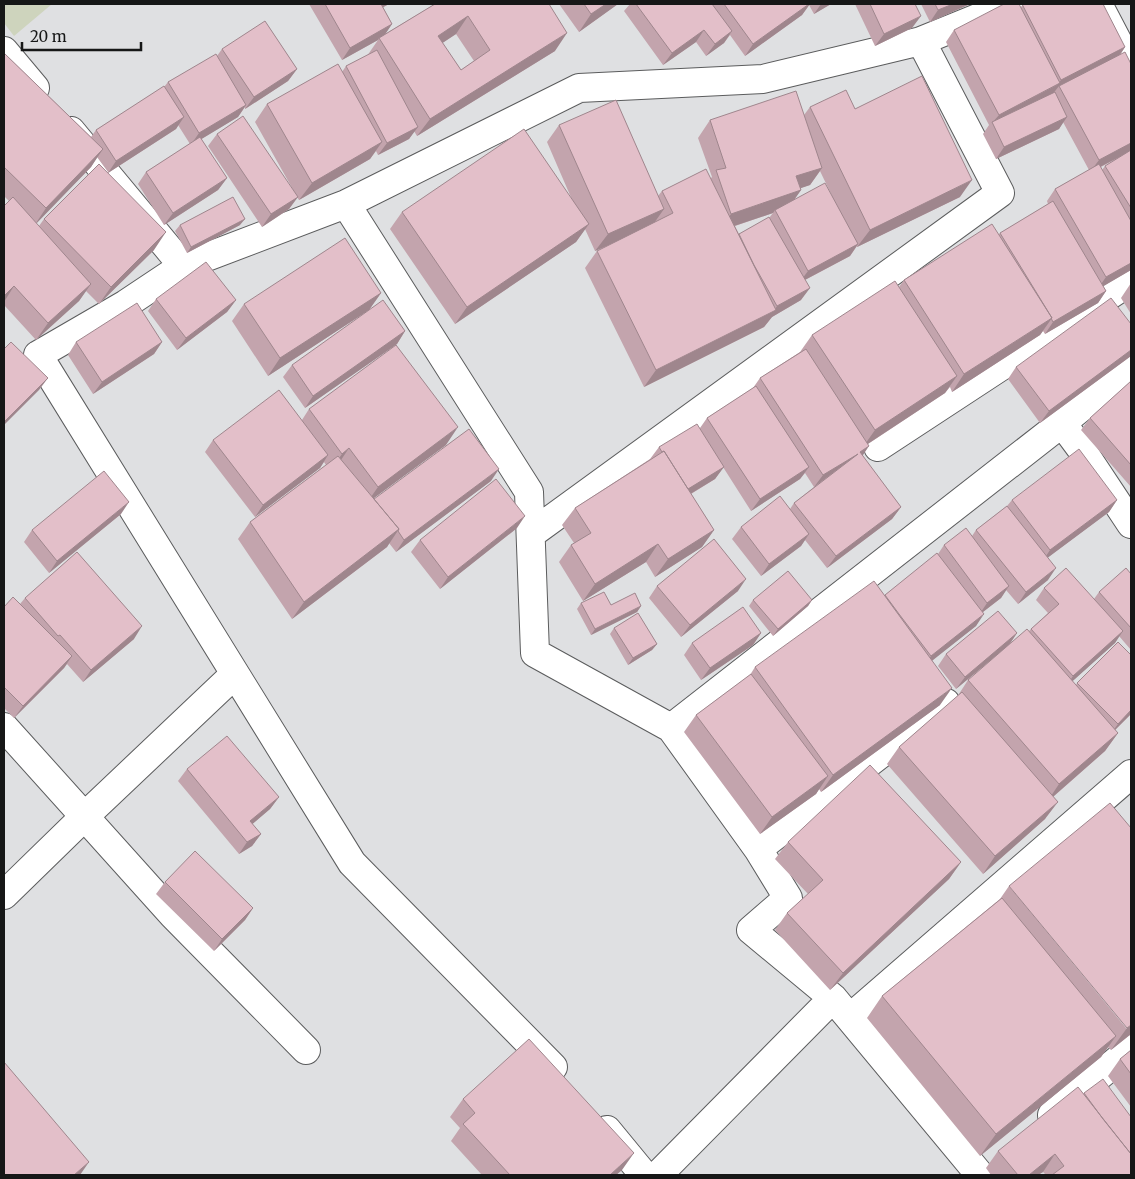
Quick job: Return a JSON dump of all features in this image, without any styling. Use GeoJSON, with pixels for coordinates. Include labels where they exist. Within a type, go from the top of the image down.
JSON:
{"type":"FeatureCollection","features":[{"type":"Feature","properties":{"kind":"street"},"geometry":{"type":"LineString","coordinates":[[570,1084],[352,863],[38,355],[126,304],[183,266],[346,204],[579,88],[764,79],[921,41],[1012,4]]}},
{"type":"Feature","properties":{"kind":"street"},"geometry":{"type":"LineString","coordinates":[[1098,4],[1131,67]]}},
{"type":"Feature","properties":{"kind":"street"},"geometry":{"type":"LineString","coordinates":[[531,534],[1000,193],[921,41]]}},
{"type":"Feature","properties":{"kind":"street"},"geometry":{"type":"LineString","coordinates":[[4,51],[183,266]]}},
{"type":"Feature","properties":{"kind":"street"},"geometry":{"type":"LineString","coordinates":[[346,204],[529,492],[535,653],[672,728],[758,849],[788,898],[751,930],[842,1008],[980,1175],[1002,1156]]}},
{"type":"Feature","properties":{"kind":"street"},"geometry":{"type":"LineString","coordinates":[[878,447],[1114,308],[1131,282]]}},
{"type":"Feature","properties":{"kind":"street"},"geometry":{"type":"LineString","coordinates":[[672,728],[1062,424],[1131,367]]}},
{"type":"Feature","properties":{"kind":"street"},"geometry":{"type":"LineString","coordinates":[[1062,424],[1082,450],[1131,524]]}},
{"type":"Feature","properties":{"kind":"street"},"geometry":{"type":"LineString","coordinates":[[4,896],[84,817],[235,674]]}},
{"type":"Feature","properties":{"kind":"street"},"geometry":{"type":"LineString","coordinates":[[758,849],[946,703]]}},
{"type":"Feature","properties":{"kind":"street"},"geometry":{"type":"LineString","coordinates":[[4,727],[173,915],[306,1050]]}},
{"type":"Feature","properties":{"kind":"street"},"geometry":{"type":"LineString","coordinates":[[658,1175],[842,1008],[1131,774]]}},
{"type":"Feature","properties":{"kind":"street"},"geometry":{"type":"LineString","coordinates":[[1032,1131],[1131,1049]]}},
{"type":"Feature","properties":{"kind":"street"},"geometry":{"type":"LineString","coordinates":[[595,1115],[644,1175]]}},
{"type":"Feature","properties":{"kind":"green space"},"geometry":{"type":"Polygon","coordinates":[[[4,4],[52,4],[14,36],[4,23],[4,4]]]}},
{"type":"Feature","properties":{"kind":"building"},"geometry":{"type":"Polygon","coordinates":[[[325,4],[381,4],[392,24],[350,48],[325,4]]]}},
{"type":"Feature","properties":{"kind":"building"},"geometry":{"type":"Polygon","coordinates":[[[435,4],[549,4],[567,33],[430,119],[379,38],[435,4]],[[468,16],[438,36],[461,70],[490,50],[468,16]]]}},
{"type":"Feature","properties":{"kind":"building"},"geometry":{"type":"Polygon","coordinates":[[[584,4],[606,4],[591,14],[584,4]]]}},
{"type":"Feature","properties":{"kind":"building"},"geometry":{"type":"Polygon","coordinates":[[[636,4],[712,4],[732,31],[715,44],[704,30],[672,53],[636,4]]]}},
{"type":"Feature","properties":{"kind":"building"},"geometry":{"type":"Polygon","coordinates":[[[724,4],[809,4],[753,44],[724,4]]]}},
{"type":"Feature","properties":{"kind":"building"},"geometry":{"type":"Polygon","coordinates":[[[870,4],[915,4],[921,16],[884,34],[870,4]]]}},
{"type":"Feature","properties":{"kind":"building"},"geometry":{"type":"Polygon","coordinates":[[[935,4],[953,4],[938,10],[935,4]]]}},
{"type":"Feature","properties":{"kind":"building"},"geometry":{"type":"Polygon","coordinates":[[[1004,4],[1019,4],[1060,83],[999,115],[954,30],[1004,4]]]}},
{"type":"Feature","properties":{"kind":"building"},"geometry":{"type":"Polygon","coordinates":[[[1022,4],[1103,4],[1125,47],[1061,80],[1022,4]]]}},
{"type":"Feature","properties":{"kind":"building"},"geometry":{"type":"Polygon","coordinates":[[[265,21],[297,69],[254,97],[222,49],[265,21]]]}},
{"type":"Feature","properties":{"kind":"building"},"geometry":{"type":"Polygon","coordinates":[[[377,50],[418,127],[387,143],[346,66],[377,50]]]}},
{"type":"Feature","properties":{"kind":"building"},"geometry":{"type":"Polygon","coordinates":[[[1125,52],[1131,64],[1131,143],[1099,160],[1059,86],[1125,52]]]}},
{"type":"Feature","properties":{"kind":"building"},"geometry":{"type":"Polygon","coordinates":[[[4,53],[103,149],[46,208],[4,167],[4,53]]]}},
{"type":"Feature","properties":{"kind":"building"},"geometry":{"type":"Polygon","coordinates":[[[216,54],[246,105],[199,133],[168,82],[216,54]]]}},
{"type":"Feature","properties":{"kind":"building"},"geometry":{"type":"Polygon","coordinates":[[[338,64],[382,142],[312,183],[267,104],[338,64]]]}},
{"type":"Feature","properties":{"kind":"building"},"geometry":{"type":"Polygon","coordinates":[[[922,76],[972,180],[870,230],[810,107],[846,90],[855,109],[922,76]]]}},
{"type":"Feature","properties":{"kind":"building"},"geometry":{"type":"Polygon","coordinates":[[[164,86],[184,117],[116,161],[96,130],[164,86]]]}},
{"type":"Feature","properties":{"kind":"building"},"geometry":{"type":"Polygon","coordinates":[[[796,91],[822,168],[796,176],[801,190],[731,214],[716,170],[726,168],[710,120],[796,91]]]}},
{"type":"Feature","properties":{"kind":"building"},"geometry":{"type":"Polygon","coordinates":[[[1055,92],[1067,117],[1004,147],[992,122],[1055,92]]]}},
{"type":"Feature","properties":{"kind":"building"},"geometry":{"type":"Polygon","coordinates":[[[616,100],[664,209],[608,234],[559,125],[616,100]]]}},
{"type":"Feature","properties":{"kind":"building"},"geometry":{"type":"Polygon","coordinates":[[[243,116],[298,197],[271,214],[217,134],[243,116]]]}},
{"type":"Feature","properties":{"kind":"building"},"geometry":{"type":"Polygon","coordinates":[[[524,129],[589,224],[467,307],[402,212],[524,129]]]}},
{"type":"Feature","properties":{"kind":"building"},"geometry":{"type":"Polygon","coordinates":[[[200,137],[227,178],[173,213],[146,172],[200,137]]]}},
{"type":"Feature","properties":{"kind":"building"},"geometry":{"type":"Polygon","coordinates":[[[1131,150],[1131,208],[1105,166],[1131,150]]]}},
{"type":"Feature","properties":{"kind":"building"},"geometry":{"type":"Polygon","coordinates":[[[99,164],[166,232],[111,287],[44,219],[99,164]]]}},
{"type":"Feature","properties":{"kind":"building"},"geometry":{"type":"Polygon","coordinates":[[[1099,164],[1131,221],[1131,263],[1106,277],[1055,189],[1099,164]]]}},
{"type":"Feature","properties":{"kind":"building"},"geometry":{"type":"Polygon","coordinates":[[[706,169],[776,310],[656,370],[597,251],[673,213],[662,191],[706,169]]]}},
{"type":"Feature","properties":{"kind":"building"},"geometry":{"type":"Polygon","coordinates":[[[825,183],[858,244],[808,271],[775,210],[825,183]]]}},
{"type":"Feature","properties":{"kind":"building"},"geometry":{"type":"Polygon","coordinates":[[[13,197],[91,284],[48,323],[14,286],[4,296],[4,206],[13,197]]]}},
{"type":"Feature","properties":{"kind":"building"},"geometry":{"type":"Polygon","coordinates":[[[233,197],[245,219],[191,247],[180,225],[233,197]]]}},
{"type":"Feature","properties":{"kind":"building"},"geometry":{"type":"Polygon","coordinates":[[[1053,201],[1106,291],[1053,322],[1000,233],[1053,201]]]}},
{"type":"Feature","properties":{"kind":"building"},"geometry":{"type":"Polygon","coordinates":[[[769,217],[810,288],[777,306],[739,234],[769,217]]]}},
{"type":"Feature","properties":{"kind":"building"},"geometry":{"type":"Polygon","coordinates":[[[992,224],[1052,318],[964,374],[904,280],[992,224]]]}},
{"type":"Feature","properties":{"kind":"building"},"geometry":{"type":"Polygon","coordinates":[[[345,238],[381,293],[280,358],[244,304],[345,238]]]}},
{"type":"Feature","properties":{"kind":"building"},"geometry":{"type":"Polygon","coordinates":[[[206,262],[236,300],[186,338],[156,299],[206,262]]]}},
{"type":"Feature","properties":{"kind":"building"},"geometry":{"type":"Polygon","coordinates":[[[895,281],[957,376],[875,430],[812,335],[895,281]]]}},
{"type":"Feature","properties":{"kind":"building"},"geometry":{"type":"Polygon","coordinates":[[[1111,298],[1131,324],[1131,350],[1049,411],[1016,367],[1111,298]]]}},
{"type":"Feature","properties":{"kind":"building"},"geometry":{"type":"Polygon","coordinates":[[[383,300],[405,331],[313,396],[292,365],[383,300]]]}},
{"type":"Feature","properties":{"kind":"building"},"geometry":{"type":"Polygon","coordinates":[[[137,303],[162,342],[102,382],[76,342],[137,303]]]}},
{"type":"Feature","properties":{"kind":"building"},"geometry":{"type":"Polygon","coordinates":[[[11,342],[48,378],[4,422],[4,349],[11,342]]]}},
{"type":"Feature","properties":{"kind":"building"},"geometry":{"type":"Polygon","coordinates":[[[396,345],[458,427],[378,487],[349,448],[342,454],[309,409],[396,345]]]}},
{"type":"Feature","properties":{"kind":"building"},"geometry":{"type":"Polygon","coordinates":[[[806,349],[869,446],[860,452],[901,507],[836,556],[794,503],[858,454],[823,475],[760,378],[806,349]]]}},
{"type":"Feature","properties":{"kind":"building"},"geometry":{"type":"Polygon","coordinates":[[[1131,381],[1131,465],[1090,418],[1131,381]]]}},
{"type":"Feature","properties":{"kind":"building"},"geometry":{"type":"Polygon","coordinates":[[[756,386],[809,467],[760,499],[707,418],[756,386]]]}},
{"type":"Feature","properties":{"kind":"building"},"geometry":{"type":"Polygon","coordinates":[[[279,390],[328,455],[263,505],[213,440],[279,390]]]}},
{"type":"Feature","properties":{"kind":"building"},"geometry":{"type":"Polygon","coordinates":[[[697,424],[724,467],[688,489],[664,451],[662,452],[659,447],[697,424]]]}},
{"type":"Feature","properties":{"kind":"building"},"geometry":{"type":"Polygon","coordinates":[[[469,429],[499,469],[404,540],[398,531],[399,529],[374,499],[469,429]]]}},
{"type":"Feature","properties":{"kind":"building"},"geometry":{"type":"Polygon","coordinates":[[[1079,449],[1117,500],[1050,550],[1012,500],[1079,449]]]}},
{"type":"Feature","properties":{"kind":"building"},"geometry":{"type":"Polygon","coordinates":[[[664,451],[714,530],[668,559],[658,544],[595,584],[571,545],[591,533],[575,508],[664,451]]]}},
{"type":"Feature","properties":{"kind":"building"},"geometry":{"type":"Polygon","coordinates":[[[338,456],[399,529],[304,602],[250,522],[338,456]]]}},
{"type":"Feature","properties":{"kind":"building"},"geometry":{"type":"Polygon","coordinates":[[[104,471],[129,502],[57,561],[32,530],[104,471]]]}},
{"type":"Feature","properties":{"kind":"building"},"geometry":{"type":"Polygon","coordinates":[[[496,479],[525,516],[448,577],[420,540],[496,479]]]}},
{"type":"Feature","properties":{"kind":"building"},"geometry":{"type":"Polygon","coordinates":[[[780,496],[809,534],[769,564],[741,527],[780,496]]]}},
{"type":"Feature","properties":{"kind":"building"},"geometry":{"type":"Polygon","coordinates":[[[1007,506],[1056,568],[1026,592],[976,530],[1007,506]]]}},
{"type":"Feature","properties":{"kind":"building"},"geometry":{"type":"Polygon","coordinates":[[[966,528],[1009,586],[987,603],[944,545],[966,528]]]}},
{"type":"Feature","properties":{"kind":"building"},"geometry":{"type":"Polygon","coordinates":[[[714,539],[746,579],[690,625],[657,586],[714,539]]]}},
{"type":"Feature","properties":{"kind":"building"},"geometry":{"type":"Polygon","coordinates":[[[77,552],[142,626],[91,670],[25,598],[77,552]]]}},
{"type":"Feature","properties":{"kind":"building"},"geometry":{"type":"Polygon","coordinates":[[[937,553],[984,614],[931,656],[885,595],[937,553]]]}},
{"type":"Feature","properties":{"kind":"building"},"geometry":{"type":"Polygon","coordinates":[[[1066,568],[1123,631],[1073,676],[1031,629],[1059,604],[1044,588],[1066,568]]]}},
{"type":"Feature","properties":{"kind":"building"},"geometry":{"type":"Polygon","coordinates":[[[1126,568],[1131,574],[1131,628],[1099,592],[1126,568]]]}},
{"type":"Feature","properties":{"kind":"building"},"geometry":{"type":"Polygon","coordinates":[[[788,571],[812,600],[778,629],[753,600],[788,571]]]}},
{"type":"Feature","properties":{"kind":"building"},"geometry":{"type":"Polygon","coordinates":[[[874,581],[952,688],[833,775],[755,667],[874,581]]]}},
{"type":"Feature","properties":{"kind":"building"},"geometry":{"type":"Polygon","coordinates":[[[604,592],[611,605],[635,593],[641,606],[595,629],[581,603],[604,592]]]}},
{"type":"Feature","properties":{"kind":"building"},"geometry":{"type":"Polygon","coordinates":[[[13,597],[72,656],[23,706],[4,687],[4,607],[13,597]]]}},
{"type":"Feature","properties":{"kind":"building"},"geometry":{"type":"Polygon","coordinates":[[[743,607],[761,633],[710,668],[692,643],[743,607]]]}},
{"type":"Feature","properties":{"kind":"building"},"geometry":{"type":"Polygon","coordinates":[[[998,611],[1017,633],[965,677],[946,654],[998,611]]]}},
{"type":"Feature","properties":{"kind":"building"},"geometry":{"type":"Polygon","coordinates":[[[638,613],[657,644],[633,658],[614,628],[638,613]]]}},
{"type":"Feature","properties":{"kind":"building"},"geometry":{"type":"Polygon","coordinates":[[[1027,629],[1118,733],[1059,784],[968,680],[1027,629]]]}},
{"type":"Feature","properties":{"kind":"building"},"geometry":{"type":"Polygon","coordinates":[[[1118,642],[1131,655],[1131,710],[1118,724],[1077,683],[1118,642]]]}},
{"type":"Feature","properties":{"kind":"building"},"geometry":{"type":"Polygon","coordinates":[[[751,674],[828,776],[772,817],[696,715],[751,674]]]}},
{"type":"Feature","properties":{"kind":"building"},"geometry":{"type":"Polygon","coordinates":[[[962,692],[1058,802],[995,856],[899,747],[962,692]]]}},
{"type":"Feature","properties":{"kind":"building"},"geometry":{"type":"Polygon","coordinates":[[[227,736],[279,797],[250,821],[261,834],[247,842],[187,769],[227,736]]]}},
{"type":"Feature","properties":{"kind":"building"},"geometry":{"type":"Polygon","coordinates":[[[870,765],[961,862],[843,973],[787,913],[823,880],[788,842],[870,765]]]}},
{"type":"Feature","properties":{"kind":"building"},"geometry":{"type":"Polygon","coordinates":[[[1110,803],[1131,828],[1131,1025],[1127,1028],[1009,886],[1110,803]]]}},
{"type":"Feature","properties":{"kind":"building"},"geometry":{"type":"Polygon","coordinates":[[[195,851],[253,908],[222,939],[165,882],[195,851]]]}},
{"type":"Feature","properties":{"kind":"building"},"geometry":{"type":"Polygon","coordinates":[[[1002,898],[1116,1036],[996,1134],[882,996],[1002,898]]]}},
{"type":"Feature","properties":{"kind":"building"},"geometry":{"type":"Polygon","coordinates":[[[529,1039],[634,1153],[610,1175],[510,1175],[463,1124],[475,1113],[463,1099],[529,1039]]]}},
{"type":"Feature","properties":{"kind":"building"},"geometry":{"type":"Polygon","coordinates":[[[1131,1050],[1131,1074],[1120,1059],[1131,1050]]]}},
{"type":"Feature","properties":{"kind":"building"},"geometry":{"type":"Polygon","coordinates":[[[4,1062],[89,1162],[74,1175],[4,1175],[4,1062]]]}},
{"type":"Feature","properties":{"kind":"building"},"geometry":{"type":"Polygon","coordinates":[[[1103,1079],[1131,1117],[1131,1154],[1084,1093],[1103,1079]]]}},
{"type":"Feature","properties":{"kind":"building"},"geometry":{"type":"Polygon","coordinates":[[[1078,1087],[1131,1154],[1131,1175],[1052,1175],[1064,1166],[1055,1154],[1029,1175],[1018,1175],[998,1151],[1078,1087]]]}}]}
